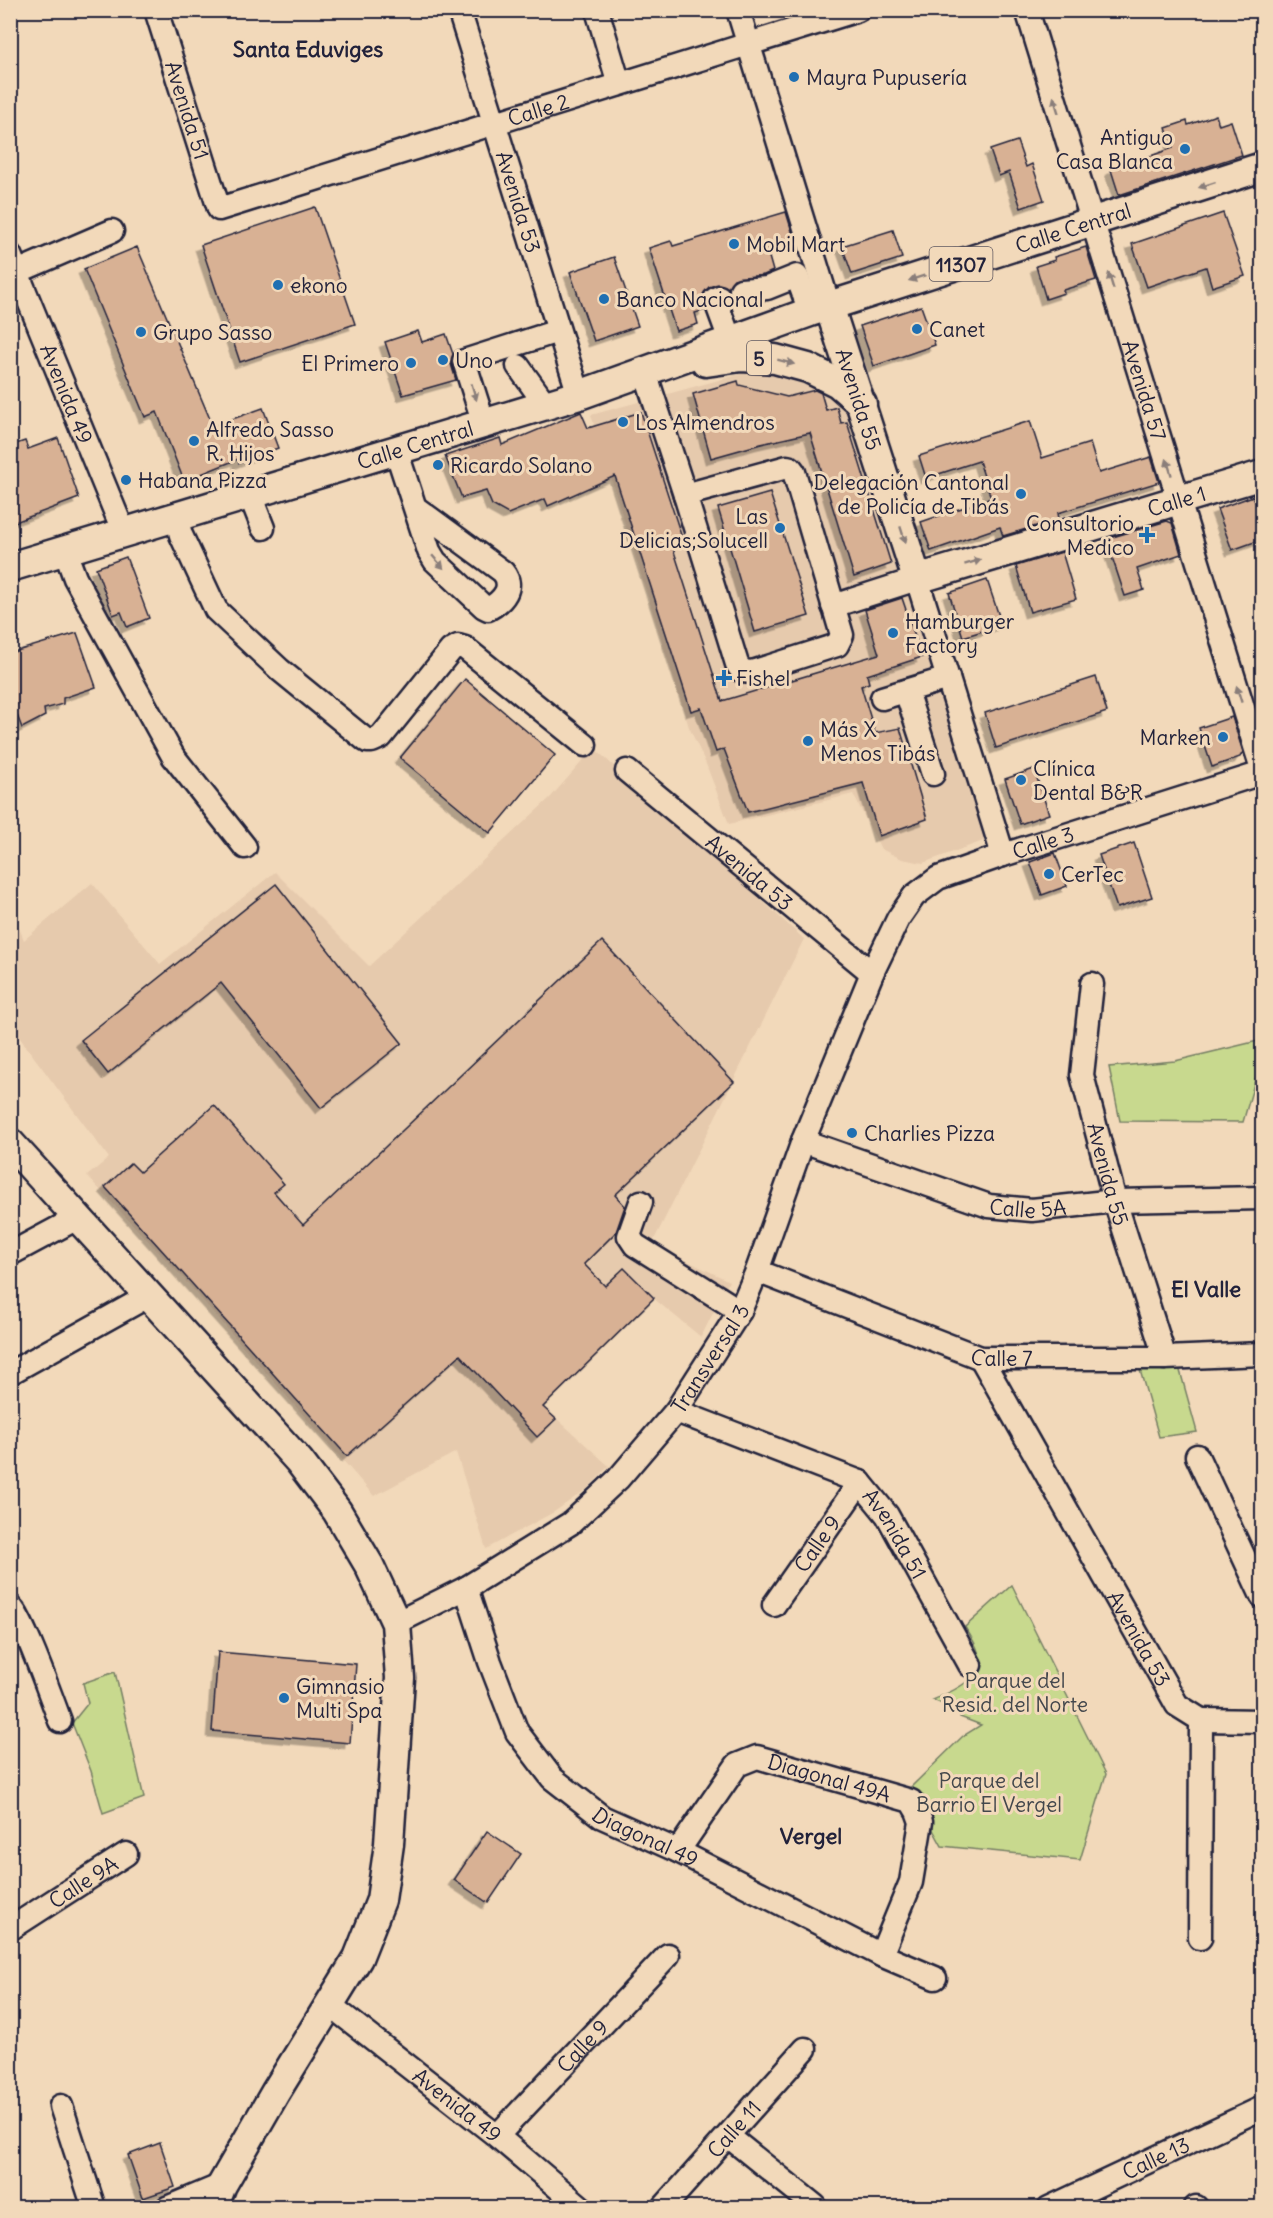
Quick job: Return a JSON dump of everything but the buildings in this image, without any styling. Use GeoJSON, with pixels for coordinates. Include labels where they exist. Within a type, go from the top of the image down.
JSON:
{"type":"FeatureCollection","features":[{"type":"Feature","properties":{"kind":"main road","name":"Calle Central"},"geometry":{"type":"LineString","coordinates":[[10,567],[546,405],[820,309],[1263,167]]}},
{"type":"Feature","properties":{"kind":"main road","name":"Avenida 55"},"geometry":{"type":"LineString","coordinates":[[820,309],[862,404],[918,579]]}},
{"type":"Feature","properties":{"kind":"main road","name":"Calle Central"},"geometry":{"type":"LineString","coordinates":[[645,372],[741,357],[776,359],[808,368],[838,383],[862,404]]}},
{"type":"Feature","properties":{"kind":"main road","name":"Calle 1"},"geometry":{"type":"LineString","coordinates":[[918,579],[1263,475]]}},
{"type":"Feature","properties":{"kind":"main road"},"geometry":{"type":"LineString","coordinates":[[10,1143],[299,1461],[338,1511],[369,1565],[396,1623],[400,1678],[389,1844],[381,1900],[358,1958],[217,2196]]}},
{"type":"Feature","properties":{"kind":"street","name":"Avenida 51"},"geometry":{"type":"LineString","coordinates":[[156,10],[219,209]]}},
{"type":"Feature","properties":{"kind":"street","name":"Avenida 53"},"geometry":{"type":"LineString","coordinates":[[459,10],[579,394]]}},
{"type":"Feature","properties":{"kind":"street"},"geometry":{"type":"LineString","coordinates":[[597,10],[619,84]]}},
{"type":"Feature","properties":{"kind":"street","name":"Avenida 55"},"geometry":{"type":"LineString","coordinates":[[738,10],[820,309]]}},
{"type":"Feature","properties":{"kind":"street","name":"Calle 2"},"geometry":{"type":"LineString","coordinates":[[219,209],[858,10]]}},
{"type":"Feature","properties":{"kind":"street","name":"Avenida 57"},"geometry":{"type":"LineString","coordinates":[[1027,10],[1263,771]]}},
{"type":"Feature","properties":{"kind":"street"},"geometry":{"type":"LineString","coordinates":[[13,267],[112,231]]}},
{"type":"Feature","properties":{"kind":"street","name":"Avenida 49"},"geometry":{"type":"LineString","coordinates":[[13,267],[124,533]]}},
{"type":"Feature","properties":{"kind":"street"},"geometry":{"type":"LineString","coordinates":[[741,290],[767,288],[797,276],[820,309]]}},
{"type":"Feature","properties":{"kind":"street"},"geometry":{"type":"LineString","coordinates":[[718,297],[715,299],[730,340]]}},
{"type":"Feature","properties":{"kind":"street"},"geometry":{"type":"LineString","coordinates":[[484,424],[464,361],[510,355],[558,331]]}},
{"type":"Feature","properties":{"kind":"street"},"geometry":{"type":"LineString","coordinates":[[510,355],[546,405]]}},
{"type":"Feature","properties":{"kind":"street"},"geometry":{"type":"LineString","coordinates":[[645,372],[737,664],[742,671],[752,672],[837,645],[842,635],[791,468],[787,467],[685,495]]}},
{"type":"Feature","properties":{"kind":"street"},"geometry":{"type":"LineString","coordinates":[[396,450],[416,508]]}},
{"type":"Feature","properties":{"kind":"street"},"geometry":{"type":"LineString","coordinates":[[250,495],[263,528]]}},
{"type":"Feature","properties":{"kind":"street"},"geometry":{"type":"LineString","coordinates":[[176,517],[181,535],[216,610],[280,670],[367,741],[376,740],[385,733],[451,650],[458,646],[465,648],[585,745]]}},
{"type":"Feature","properties":{"kind":"street"},"geometry":{"type":"LineString","coordinates":[[65,551],[75,578],[173,756],[245,847]]}},
{"type":"Feature","properties":{"kind":"street"},"geometry":{"type":"LineString","coordinates":[[833,606],[918,579]]}},
{"type":"Feature","properties":{"kind":"street","name":"Avenida 55"},"geometry":{"type":"LineString","coordinates":[[918,579],[1004,855]]}},
{"type":"Feature","properties":{"kind":"street"},"geometry":{"type":"LineString","coordinates":[[882,698],[948,678]]}},
{"type":"Feature","properties":{"kind":"street"},"geometry":{"type":"LineString","coordinates":[[906,691],[933,774]]}},
{"type":"Feature","properties":{"kind":"street","name":"Avenida 53"},"geometry":{"type":"LineString","coordinates":[[627,771],[872,973]]}},
{"type":"Feature","properties":{"kind":"street","name":"Calle 3"},"geometry":{"type":"LineString","coordinates":[[872,973],[898,919],[914,896],[938,878],[1263,771]]}},
{"type":"Feature","properties":{"kind":"street","name":"Transversal 3"},"geometry":{"type":"LineString","coordinates":[[396,1623],[466,1588],[571,1523],[618,1479],[676,1411],[740,1311],[757,1271],[803,1141],[872,973]]}},
{"type":"Feature","properties":{"kind":"street","name":"Avenida 55"},"geometry":{"type":"LineString","coordinates":[[1092,984],[1082,1074],[1115,1202],[1166,1358]]}},
{"type":"Feature","properties":{"kind":"street","name":"Calle 5A"},"geometry":{"type":"LineString","coordinates":[[803,1141],[989,1206],[1032,1210],[1115,1202],[1263,1198]]}},
{"type":"Feature","properties":{"kind":"street"},"geometry":{"type":"LineString","coordinates":[[641,1202],[629,1236],[635,1245],[740,1311]]}},
{"type":"Feature","properties":{"kind":"street"},"geometry":{"type":"LineString","coordinates":[[10,1254],[79,1217]]}},
{"type":"Feature","properties":{"kind":"street","name":"Calle 7"},"geometry":{"type":"LineString","coordinates":[[757,1271],[981,1358],[1166,1358],[1263,1354]]}},
{"type":"Feature","properties":{"kind":"street"},"geometry":{"type":"LineString","coordinates":[[10,1373],[150,1295]]}},
{"type":"Feature","properties":{"kind":"street","name":"Avenida 53"},"geometry":{"type":"LineString","coordinates":[[981,1358],[1177,1706],[1201,1720]]}},
{"type":"Feature","properties":{"kind":"street","name":"Avenida 51"},"geometry":{"type":"LineString","coordinates":[[676,1411],[860,1482],[887,1515],[970,1665]]}},
{"type":"Feature","properties":{"kind":"street"},"geometry":{"type":"LineString","coordinates":[[1197,1456],[1263,1596]]}},
{"type":"Feature","properties":{"kind":"street","name":"Calle 9"},"geometry":{"type":"LineString","coordinates":[[774,1605],[860,1482]]}},
{"type":"Feature","properties":{"kind":"street","name":"Diagonal 49"},"geometry":{"type":"LineString","coordinates":[[466,1588],[490,1662],[517,1732],[552,1778],[602,1817],[678,1851],[881,1955],[935,1978]]}},
{"type":"Feature","properties":{"kind":"street"},"geometry":{"type":"LineString","coordinates":[[12,1607],[60,1721]]}},
{"type":"Feature","properties":{"kind":"street"},"geometry":{"type":"LineString","coordinates":[[1200,1938],[1201,1720],[1263,1721]]}},
{"type":"Feature","properties":{"kind":"street","name":"Diagonal 49A"},"geometry":{"type":"LineString","coordinates":[[678,1851],[737,1765],[757,1757],[910,1801],[921,1822],[911,1882],[881,1955]]}},
{"type":"Feature","properties":{"kind":"street","name":"Calle 9A"},"geometry":{"type":"LineString","coordinates":[[10,1929],[126,1854]]}},
{"type":"Feature","properties":{"kind":"street","name":"Calle 9"},"geometry":{"type":"LineString","coordinates":[[497,2136],[668,1955]]}},
{"type":"Feature","properties":{"kind":"street","name":"Avenida 49"},"geometry":{"type":"LineString","coordinates":[[330,2005],[497,2136],[582,2208]]}},
{"type":"Feature","properties":{"kind":"street","name":"Calle 11"},"geometry":{"type":"LineString","coordinates":[[663,2208],[805,2049]]}},
{"type":"Feature","properties":{"kind":"street"},"geometry":{"type":"LineString","coordinates":[[61,2106],[94,2208]]}},
{"type":"Feature","properties":{"kind":"street","name":"Calle 13"},"geometry":{"type":"LineString","coordinates":[[1058,2206],[1263,2108]]}},
{"type":"Feature","properties":{"kind":"street"},"geometry":{"type":"LineString","coordinates":[[728,2136],[815,2206]]}},
{"type":"Feature","properties":{"kind":"street"},"geometry":{"type":"LineString","coordinates":[[167,2208],[217,2196]]}},
{"type":"Feature","properties":{"kind":"shaded area"},"geometry":{"type":"Polygon","coordinates":[[[759,369],[820,383],[852,414],[986,840],[923,863],[902,859],[881,849],[853,794],[729,824],[689,727],[591,415],[759,369]]]}},
{"type":"Feature","properties":{"kind":"shaded area"},"geometry":{"type":"Polygon","coordinates":[[[594,748],[804,939],[652,1244],[729,1281],[701,1337],[653,1298],[544,1407],[609,1466],[588,1488],[554,1512],[486,1549],[456,1452],[374,1496],[185,1280],[87,1176],[109,1158],[11,1026],[10,906],[24,940],[92,883],[160,964],[275,872],[369,966],[550,798],[594,748]]]}},
{"type":"Feature","properties":{"kind":"green space"},"geometry":{"type":"Polygon","coordinates":[[[1262,1040],[1262,1056],[1243,1122],[1120,1121],[1109,1067],[1175,1061],[1262,1040]]]}},
{"type":"Feature","properties":{"kind":"green space"},"geometry":{"type":"Polygon","coordinates":[[[1179,1367],[1197,1432],[1159,1437],[1140,1370],[1179,1367]]]}},
{"type":"Feature","properties":{"kind":"green space"},"geometry":{"type":"Polygon","coordinates":[[[1012,1585],[1106,1774],[1080,1860],[942,1846],[910,1788],[963,1736],[981,1725],[960,1717],[959,1711],[933,1700],[963,1684],[975,1673],[979,1653],[965,1627],[1012,1585]]]}},
{"type":"Feature","properties":{"kind":"green space"},"geometry":{"type":"Polygon","coordinates":[[[115,1672],[144,1798],[103,1813],[91,1771],[72,1723],[88,1703],[83,1683],[115,1672]]]}},
{"type":"Feature","properties":{"kind":"place","name":"Mayra Pupusería"},"geometry":{"type":"Point","coordinates":[794,77]}},
{"type":"Feature","properties":{"kind":"place","name":"Antiguo Casa Blanca"},"geometry":{"type":"Point","coordinates":[1185,149]}},
{"type":"Feature","properties":{"kind":"place","name":"Mobil Mart"},"geometry":{"type":"Point","coordinates":[734,244]}},
{"type":"Feature","properties":{"kind":"place","name":"ekono"},"geometry":{"type":"Point","coordinates":[278,285]}},
{"type":"Feature","properties":{"kind":"place","name":"Banco Nacional"},"geometry":{"type":"Point","coordinates":[604,299]}},
{"type":"Feature","properties":{"kind":"place","name":"Canet"},"geometry":{"type":"Point","coordinates":[917,329]}},
{"type":"Feature","properties":{"kind":"place","name":"Grupo Sasso"},"geometry":{"type":"Point","coordinates":[141,332]}},
{"type":"Feature","properties":{"kind":"place","name":"Uno"},"geometry":{"type":"Point","coordinates":[443,360]}},
{"type":"Feature","properties":{"kind":"place","name":"El Primero"},"geometry":{"type":"Point","coordinates":[411,363]}},
{"type":"Feature","properties":{"kind":"place","name":"Los Almendros"},"geometry":{"type":"Point","coordinates":[623,422]}},
{"type":"Feature","properties":{"kind":"place","name":"Alfredo Sasso R. Hijos"},"geometry":{"type":"Point","coordinates":[194,441]}},
{"type":"Feature","properties":{"kind":"place","name":"Ricardo Solano"},"geometry":{"type":"Point","coordinates":[438,465]}},
{"type":"Feature","properties":{"kind":"place","name":"Habana Pizza"},"geometry":{"type":"Point","coordinates":[126,480]}},
{"type":"Feature","properties":{"kind":"place","name":"Delegación Cantonal de Policía de Tibás"},"geometry":{"type":"Point","coordinates":[1021,494]}},
{"type":"Feature","properties":{"kind":"place","name":"Las Delicias;Solucell"},"geometry":{"type":"Point","coordinates":[780,528]}},
{"type":"Feature","properties":{"kind":"place","name":"Consultorio Medico"},"geometry":{"type":"Point","coordinates":[1147,535]}},
{"type":"Feature","properties":{"kind":"place","name":"Hamburger Factory"},"geometry":{"type":"Point","coordinates":[893,633]}},
{"type":"Feature","properties":{"kind":"place","name":"Fishel"},"geometry":{"type":"Point","coordinates":[724,678]}},
{"type":"Feature","properties":{"kind":"place","name":"Marken"},"geometry":{"type":"Point","coordinates":[1223,737]}},
{"type":"Feature","properties":{"kind":"place","name":"Más X Menos Tibás"},"geometry":{"type":"Point","coordinates":[808,741]}},
{"type":"Feature","properties":{"kind":"place","name":"Clínica Dental B&R"},"geometry":{"type":"Point","coordinates":[1021,780]}},
{"type":"Feature","properties":{"kind":"place","name":"CerTec"},"geometry":{"type":"Point","coordinates":[1049,874]}},
{"type":"Feature","properties":{"kind":"place","name":"Charlies Pizza"},"geometry":{"type":"Point","coordinates":[852,1133]}},
{"type":"Feature","properties":{"kind":"place","name":"Gimnasio Multi Spa"},"geometry":{"type":"Point","coordinates":[284,1698]}},
{"type":"Feature","properties":{"kind":"district","name":"Santa Eduviges"},"geometry":{"type":"Point","coordinates":[308,49]}},
{"type":"Feature","properties":{"kind":"district","name":"El Valle"},"geometry":{"type":"Point","coordinates":[1206,1289]}},
{"type":"Feature","properties":{"kind":"district","name":"Vergel"},"geometry":{"type":"Point","coordinates":[811,1836]}},
{"type":"Feature","properties":{"kind":"park label","name":"Parque del Resid. del Norte"},"geometry":{"type":"Point","coordinates":[1015,1692]}},
{"type":"Feature","properties":{"kind":"park label","name":"Parque del Barrio El Vergel"},"geometry":{"type":"Point","coordinates":[989,1792]}}]}
